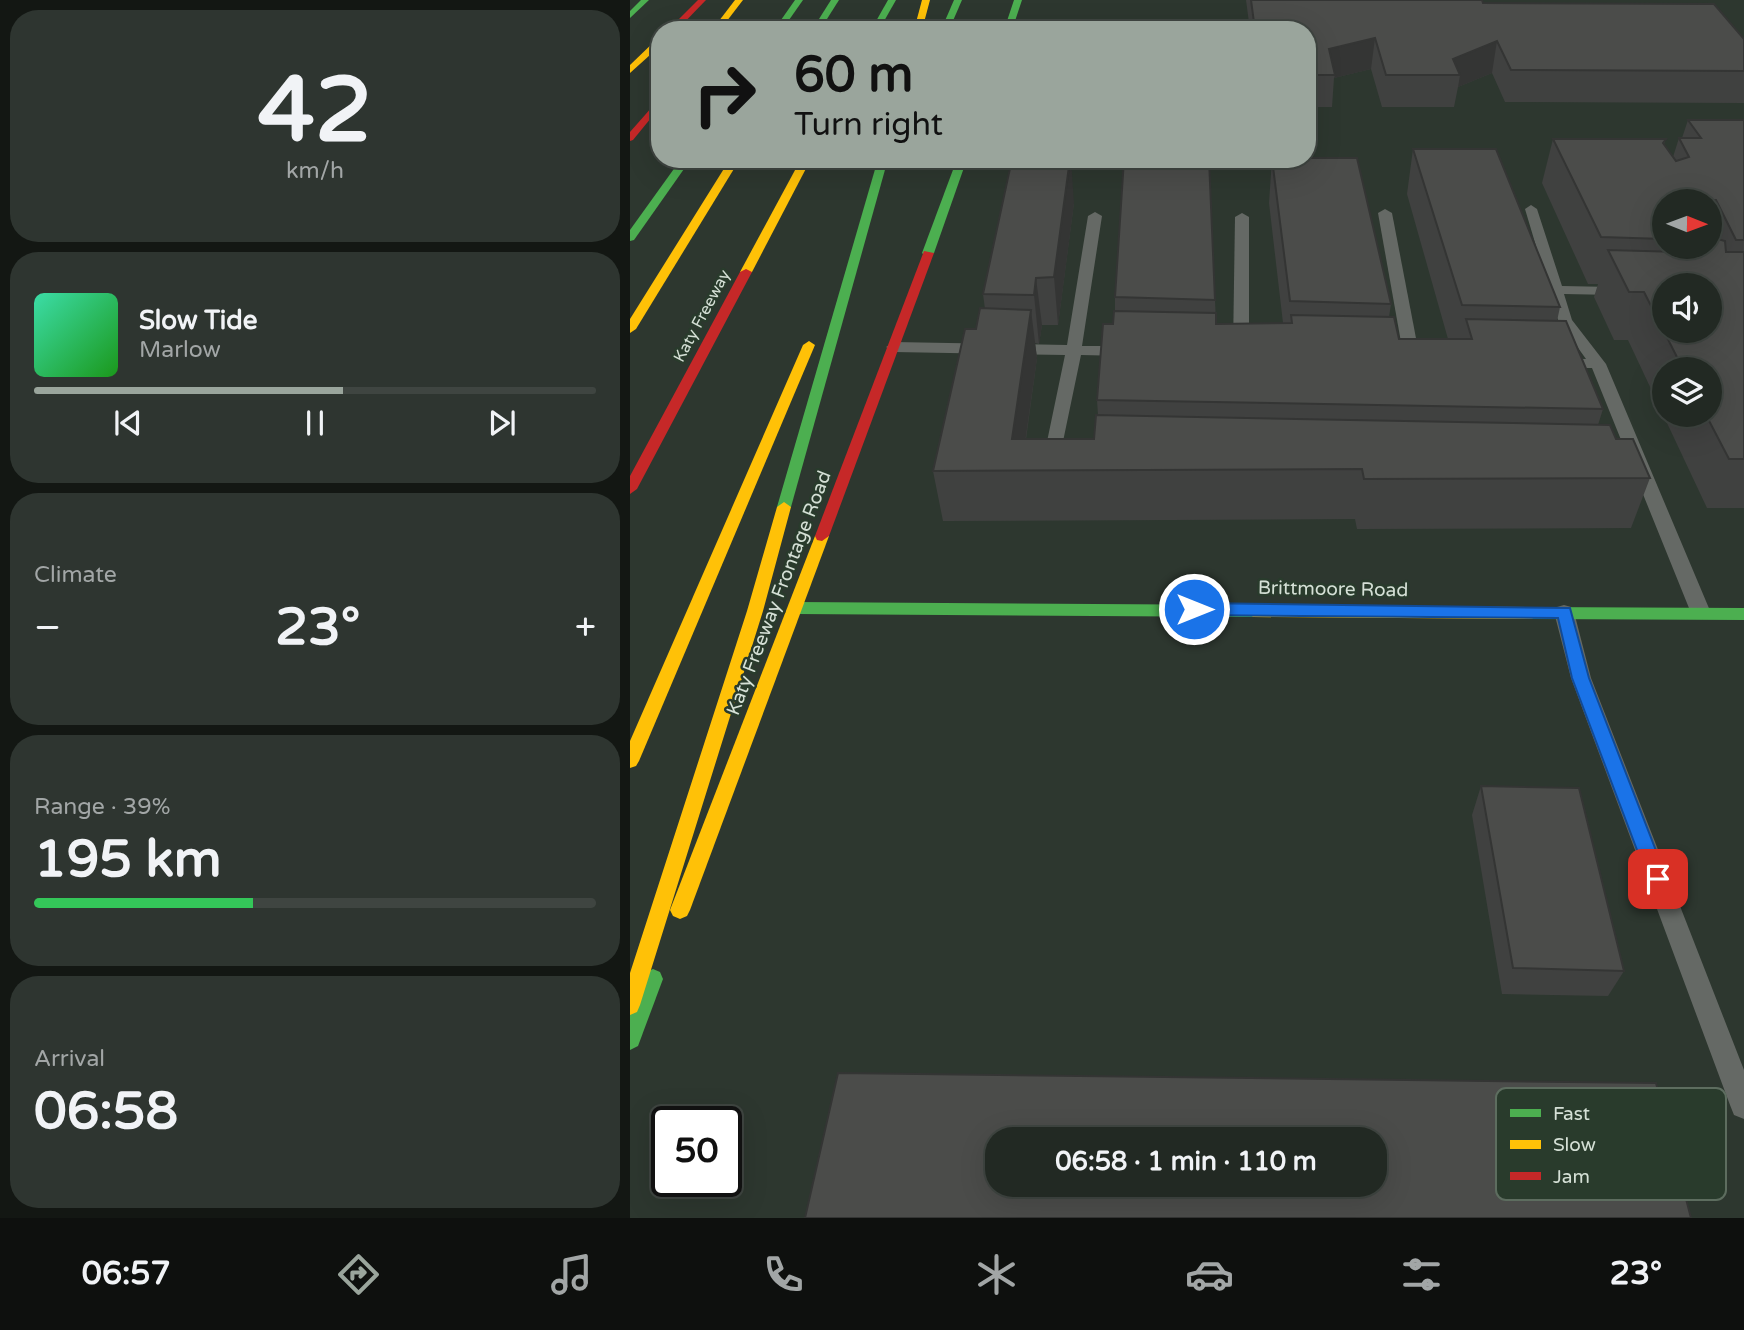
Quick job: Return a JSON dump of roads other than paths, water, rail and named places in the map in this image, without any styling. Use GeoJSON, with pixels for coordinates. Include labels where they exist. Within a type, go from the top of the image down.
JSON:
{"type":"FeatureCollection","features":[{"type":"Feature","properties":{"kind":"main road"},"geometry":{"type":"LineString","coordinates":[[630,16],[645,0]]}},
{"type":"Feature","properties":{"kind":"main road"},"geometry":{"type":"LineString","coordinates":[[680,21],[702,0]]}},
{"type":"Feature","properties":{"kind":"main road"},"geometry":{"type":"LineString","coordinates":[[723,21],[739,0]]}},
{"type":"Feature","properties":{"kind":"main road"},"geometry":{"type":"LineString","coordinates":[[784,21],[799,0]]}},
{"type":"Feature","properties":{"kind":"main road"},"geometry":{"type":"LineString","coordinates":[[822,21],[835,0]]}},
{"type":"Feature","properties":{"kind":"main road"},"geometry":{"type":"LineString","coordinates":[[881,21],[892,0]]}},
{"type":"Feature","properties":{"kind":"main road"},"geometry":{"type":"LineString","coordinates":[[920,21],[926,0]]}},
{"type":"Feature","properties":{"kind":"main road"},"geometry":{"type":"LineString","coordinates":[[949,21],[958,0]]}},
{"type":"Feature","properties":{"kind":"main road"},"geometry":{"type":"LineString","coordinates":[[1011,21],[1018,0]]}},
{"type":"Feature","properties":{"kind":"main road"},"geometry":{"type":"LineString","coordinates":[[630,70],[651,50]]}},
{"type":"Feature","properties":{"kind":"main road"},"geometry":{"type":"LineString","coordinates":[[630,138],[651,112]]}},
{"type":"Feature","properties":{"kind":"main road"},"geometry":{"type":"LineString","coordinates":[[630,238],[680,168]]}},
{"type":"Feature","properties":{"kind":"main road"},"geometry":{"type":"LineString","coordinates":[[630,329],[730,168]]}},
{"type":"Feature","properties":{"kind":"main road","name":"Katy Freeway"},"geometry":{"type":"LineString","coordinates":[[630,489],[801,168]]}},
{"type":"Feature","properties":{"kind":"main road"},"geometry":{"type":"LineString","coordinates":[[630,1005],[755,611],[880,168]]}},
{"type":"Feature","properties":{"kind":"main road"},"geometry":{"type":"LineString","coordinates":[[630,761],[885,168]]}},
{"type":"Feature","properties":{"kind":"main road","name":"Katy Freeway Frontage Road"},"geometry":{"type":"LineString","coordinates":[[675,922],[796,608],[959,168]]}},
{"type":"Feature","properties":{"kind":"main road","name":"Brittmoore Road"},"geometry":{"type":"LineString","coordinates":[[796,608],[1744,614]]}},
{"type":"Feature","properties":{"kind":"main road"},"geometry":{"type":"LineString","coordinates":[[630,1039],[665,948]]}},
{"type":"Feature","properties":{"kind":"lane"},"geometry":{"type":"LineString","coordinates":[[1531,209],[1565,320],[1598,364],[1634,468],[1701,613]]}},
{"type":"Feature","properties":{"kind":"lane"},"geometry":{"type":"LineString","coordinates":[[1385,213],[1412,359]]}},
{"type":"Feature","properties":{"kind":"lane"},"geometry":{"type":"LineString","coordinates":[[1080,456],[1052,456],[1074,350],[1095,216]]}},
{"type":"Feature","properties":{"kind":"lane"},"geometry":{"type":"LineString","coordinates":[[1241,354],[1242,217]]}},
{"type":"Feature","properties":{"kind":"lane"},"geometry":{"type":"LineString","coordinates":[[1556,290],[1652,292]]}},
{"type":"Feature","properties":{"kind":"lane"},"geometry":{"type":"LineString","coordinates":[[894,347],[1139,352]]}},
{"type":"Feature","properties":{"kind":"lane"},"geometry":{"type":"LineString","coordinates":[[1545,362],[1598,364]]}},
{"type":"Feature","properties":{"kind":"lane"},"geometry":{"type":"LineString","coordinates":[[1564,612],[1581,678],[1744,1105]]}}]}
